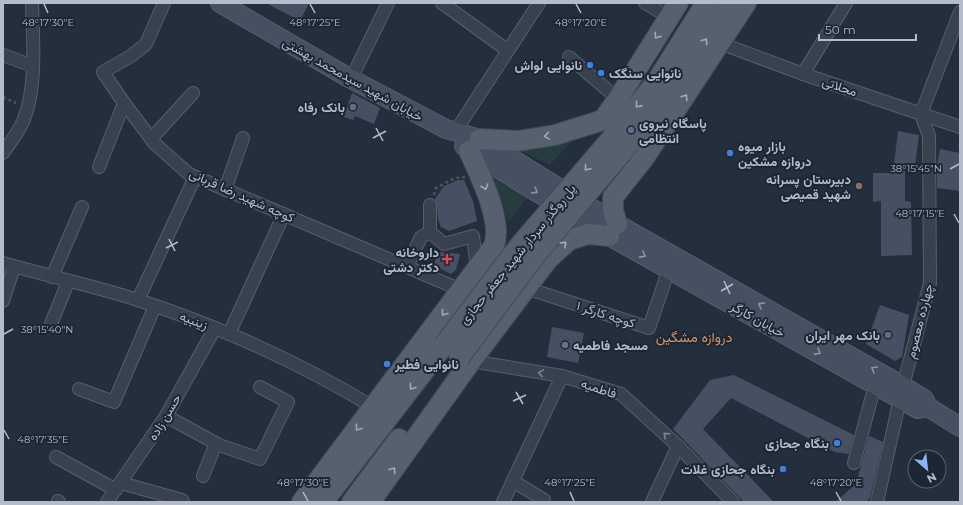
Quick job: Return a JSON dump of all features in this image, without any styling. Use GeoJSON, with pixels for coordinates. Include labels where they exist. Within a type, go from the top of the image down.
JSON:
{"type":"FeatureCollection","features":[{"type":"Feature","properties":{"kind":"main road","name":"پل روگذر سردار شهید جعفر حجازی"},"geometry":{"type":"LineString","coordinates":[[352,502],[465,360],[534,257],[618,145],[706,3]]}},
{"type":"Feature","properties":{"kind":"main road","name":"پل روگذر سردار شهید جعفر حجازی"},"geometry":{"type":"LineString","coordinates":[[323,502],[437,338],[520,246],[669,94],[729,3]]}},
{"type":"Feature","properties":{"kind":"main road"},"geometry":{"type":"LineString","coordinates":[[370,502],[465,360],[526,288],[548,259],[569,240],[588,234],[613,230],[613,197],[644,158],[746,3]]}},
{"type":"Feature","properties":{"kind":"main road","name":"خیابان شهید سیدمحمد بهشتی"},"geometry":{"type":"LineString","coordinates":[[224,4],[351,79],[450,130],[613,230]]}},
{"type":"Feature","properties":{"kind":"main road"},"geometry":{"type":"LineString","coordinates":[[644,158],[635,162],[626,163],[616,160],[608,155],[602,148],[599,139],[599,129],[603,120],[618,99],[674,10]]}},
{"type":"Feature","properties":{"kind":"main road"},"geometry":{"type":"LineString","coordinates":[[302,502],[373,407],[437,338],[461,290],[494,246],[496,237],[490,201],[481,176],[474,145],[526,140],[555,135],[603,120]]}},
{"type":"Feature","properties":{"kind":"main road","name":"خیابان کارگر"},"geometry":{"type":"LineString","coordinates":[[613,230],[901,392]]}},
{"type":"Feature","properties":{"kind":"main road","name":"خیابان کارگر"},"geometry":{"type":"LineString","coordinates":[[613,230],[669,269],[875,385],[924,399],[928,407],[960,427]]}},
{"type":"Feature","properties":{"kind":"main road"},"geometry":{"type":"LineString","coordinates":[[437,338],[451,341],[462,349],[465,360]]}},
{"type":"Feature","properties":{"kind":"street"},"geometry":{"type":"LineString","coordinates":[[3,153],[24,120],[28,109],[33,66],[32,3]]}},
{"type":"Feature","properties":{"kind":"street","name":"کوچه شهید رضا قربانی"},"geometry":{"type":"LineString","coordinates":[[164,3],[146,44],[131,56],[103,72],[151,139],[189,174],[195,177],[461,290]]}},
{"type":"Feature","properties":{"kind":"street"},"geometry":{"type":"LineString","coordinates":[[351,79],[388,3]]}},
{"type":"Feature","properties":{"kind":"street"},"geometry":{"type":"LineString","coordinates":[[442,3],[507,50]]}},
{"type":"Feature","properties":{"kind":"street"},"geometry":{"type":"LineString","coordinates":[[450,130],[539,3]]}},
{"type":"Feature","properties":{"kind":"street"},"geometry":{"type":"LineString","coordinates":[[645,3],[674,10]]}},
{"type":"Feature","properties":{"kind":"street"},"geometry":{"type":"LineString","coordinates":[[803,74],[846,3]]}},
{"type":"Feature","properties":{"kind":"street"},"geometry":{"type":"LineString","coordinates":[[921,114],[956,35],[960,12]]}},
{"type":"Feature","properties":{"kind":"street","name":"محلاتی"},"geometry":{"type":"LineString","coordinates":[[720,42],[803,74],[960,127]]}},
{"type":"Feature","properties":{"kind":"street"},"geometry":{"type":"LineString","coordinates":[[3,55],[33,66]]}},
{"type":"Feature","properties":{"kind":"street"},"geometry":{"type":"LineString","coordinates":[[569,57],[618,99]]}},
{"type":"Feature","properties":{"kind":"street"},"geometry":{"type":"LineString","coordinates":[[151,139],[193,93]]}},
{"type":"Feature","properties":{"kind":"street"},"geometry":{"type":"LineString","coordinates":[[99,167],[124,103]]}},
{"type":"Feature","properties":{"kind":"street","name":"چهارده معصوم"},"geometry":{"type":"LineString","coordinates":[[877,502],[901,392],[930,283],[929,136],[921,114]]}},
{"type":"Feature","properties":{"kind":"street"},"geometry":{"type":"LineString","coordinates":[[225,190],[243,138]]}},
{"type":"Feature","properties":{"kind":"street"},"geometry":{"type":"LineString","coordinates":[[138,300],[195,177]]}},
{"type":"Feature","properties":{"kind":"street"},"geometry":{"type":"LineString","coordinates":[[430,205],[430,232],[444,244],[473,236],[476,269]]}},
{"type":"Feature","properties":{"kind":"street"},"geometry":{"type":"LineString","coordinates":[[52,277],[82,207]]}},
{"type":"Feature","properties":{"kind":"street"},"geometry":{"type":"LineString","coordinates":[[229,334],[284,214]]}},
{"type":"Feature","properties":{"kind":"street"},"geometry":{"type":"LineString","coordinates":[[407,267],[421,236],[430,232]]}},
{"type":"Feature","properties":{"kind":"street"},"geometry":{"type":"LineString","coordinates":[[3,301],[9,265]]}},
{"type":"Feature","properties":{"kind":"street","name":"زینبیه"},"geometry":{"type":"LineString","coordinates":[[9,265],[138,300],[215,328],[283,356],[320,375],[373,407]]}},
{"type":"Feature","properties":{"kind":"street","name":"کوچه کارگر ۱"},"geometry":{"type":"LineString","coordinates":[[526,288],[649,328],[669,269]]}},
{"type":"Feature","properties":{"kind":"street"},"geometry":{"type":"LineString","coordinates":[[51,324],[68,282]]}},
{"type":"Feature","properties":{"kind":"street"},"geometry":{"type":"LineString","coordinates":[[79,389],[114,402],[155,306]]}},
{"type":"Feature","properties":{"kind":"street","name":"حسن زاده"},"geometry":{"type":"LineString","coordinates":[[107,502],[166,416],[215,328]]}},
{"type":"Feature","properties":{"kind":"street","name":"فاطمیه"},"geometry":{"type":"LineString","coordinates":[[465,360],[562,376],[621,394],[678,446],[731,501]]}},
{"type":"Feature","properties":{"kind":"street"},"geometry":{"type":"LineString","coordinates":[[503,502],[562,376]]}},
{"type":"Feature","properties":{"kind":"street"},"geometry":{"type":"LineString","coordinates":[[854,464],[875,385]]}},
{"type":"Feature","properties":{"kind":"street"},"geometry":{"type":"LineString","coordinates":[[166,416],[216,443],[260,459],[288,402],[260,387]]}},
{"type":"Feature","properties":{"kind":"street"},"geometry":{"type":"LineString","coordinates":[[203,476],[216,443]]}},
{"type":"Feature","properties":{"kind":"street"},"geometry":{"type":"LineString","coordinates":[[652,502],[678,446]]}},
{"type":"Feature","properties":{"kind":"street"},"geometry":{"type":"LineString","coordinates":[[56,457],[119,486],[182,500],[184,502]]}},
{"type":"Feature","properties":{"kind":"street"},"geometry":{"type":"LineString","coordinates":[[513,481],[544,500]]}},
{"type":"Feature","properties":{"kind":"path"},"geometry":{"type":"LineString","coordinates":[[430,205],[436,188],[455,178],[481,176]]}},
{"type":"Feature","properties":{"kind":"green space"},"geometry":{"type":"Polygon","coordinates":[[[571,141],[550,165],[518,150],[571,141]]]}},
{"type":"Feature","properties":{"kind":"green space"},"geometry":{"type":"Polygon","coordinates":[[[492,178],[527,198],[509,223],[492,178]]]}},
{"type":"Feature","properties":{"kind":"building"},"geometry":{"type":"Polygon","coordinates":[[[266,3],[309,3],[300,21],[266,3]]]}},
{"type":"Feature","properties":{"kind":"building"},"geometry":{"type":"Polygon","coordinates":[[[352,93],[380,108],[374,124],[355,116],[353,120],[344,117],[352,93]]]}},
{"type":"Feature","properties":{"kind":"building"},"geometry":{"type":"Polygon","coordinates":[[[898,131],[919,135],[915,166],[905,164],[905,201],[911,202],[912,255],[881,256],[881,201],[873,202],[873,173],[893,173],[898,131]]]}},
{"type":"Feature","properties":{"kind":"building"},"geometry":{"type":"Polygon","coordinates":[[[940,149],[960,153],[960,191],[937,188],[937,164],[940,149]]]}},
{"type":"Feature","properties":{"kind":"building"},"geometry":{"type":"Polygon","coordinates":[[[458,180],[464,180],[473,201],[477,221],[449,231],[441,227],[438,219],[435,199],[444,186],[458,180]]]}},
{"type":"Feature","properties":{"kind":"building","name":"داروخانه دکتر دشتی"},"geometry":{"type":"Polygon","coordinates":[[[440,252],[460,254],[456,270],[451,274],[433,265],[440,252]]]}},
{"type":"Feature","properties":{"kind":"building","name":"بانک مهر ایران"},"geometry":{"type":"Polygon","coordinates":[[[880,305],[909,315],[902,357],[895,361],[866,344],[880,305]]]}},
{"type":"Feature","properties":{"kind":"building","name":"مسجد فاطمیه"},"geometry":{"type":"Polygon","coordinates":[[[552,327],[584,333],[578,363],[547,357],[552,327]]]}},
{"type":"Feature","properties":{"kind":"building","name":"بنگاه جحازی"},"geometry":{"type":"Polygon","coordinates":[[[734,375],[854,435],[849,454],[835,452],[731,398],[703,429],[774,502],[744,502],[673,429],[710,380],[734,375]]]}},
{"type":"Feature","properties":{"kind":"building","name":"بنگاه جحازی"},"geometry":{"type":"Polygon","coordinates":[[[869,436],[883,442],[870,498],[866,502],[835,502],[856,484],[869,436]]]}},
{"type":"Feature","properties":{"kind":"place","name":"نانوایی لواش"},"geometry":{"type":"Point","coordinates":[590,65]}},
{"type":"Feature","properties":{"kind":"place","name":"نانوایی سنگک"},"geometry":{"type":"Point","coordinates":[601,73]}},
{"type":"Feature","properties":{"kind":"place","name":"بانک رفاه"},"geometry":{"type":"Point","coordinates":[353,107]}},
{"type":"Feature","properties":{"kind":"place","name":"پاسگاه نیروی انتظامی"},"geometry":{"type":"Point","coordinates":[631,130]}},
{"type":"Feature","properties":{"kind":"place","name":"بازار میوه دروازه مشکین"},"geometry":{"type":"Point","coordinates":[730,153]}},
{"type":"Feature","properties":{"kind":"place","name":"دبیرستان پسرانه شهید قمیصی"},"geometry":{"type":"Point","coordinates":[859,186]}},
{"type":"Feature","properties":{"kind":"place","name":"داروخانه دکتر دشتی"},"geometry":{"type":"Point","coordinates":[447,259]}},
{"type":"Feature","properties":{"kind":"place","name":"بانک مهر ایران"},"geometry":{"type":"Point","coordinates":[888,335]}},
{"type":"Feature","properties":{"kind":"place","name":"مسجد فاطمیه"},"geometry":{"type":"Point","coordinates":[565,345]}},
{"type":"Feature","properties":{"kind":"place","name":"نانوایی فطیر"},"geometry":{"type":"Point","coordinates":[387,364]}},
{"type":"Feature","properties":{"kind":"place","name":"بنگاه جحازی"},"geometry":{"type":"Point","coordinates":[837,443]}},
{"type":"Feature","properties":{"kind":"place","name":"بنگاه جحازی غلات"},"geometry":{"type":"Point","coordinates":[783,469]}},
{"type":"Feature","properties":{"kind":"district","name":"دروازه مشگین"},"geometry":{"type":"Point","coordinates":[694,337]}}]}
